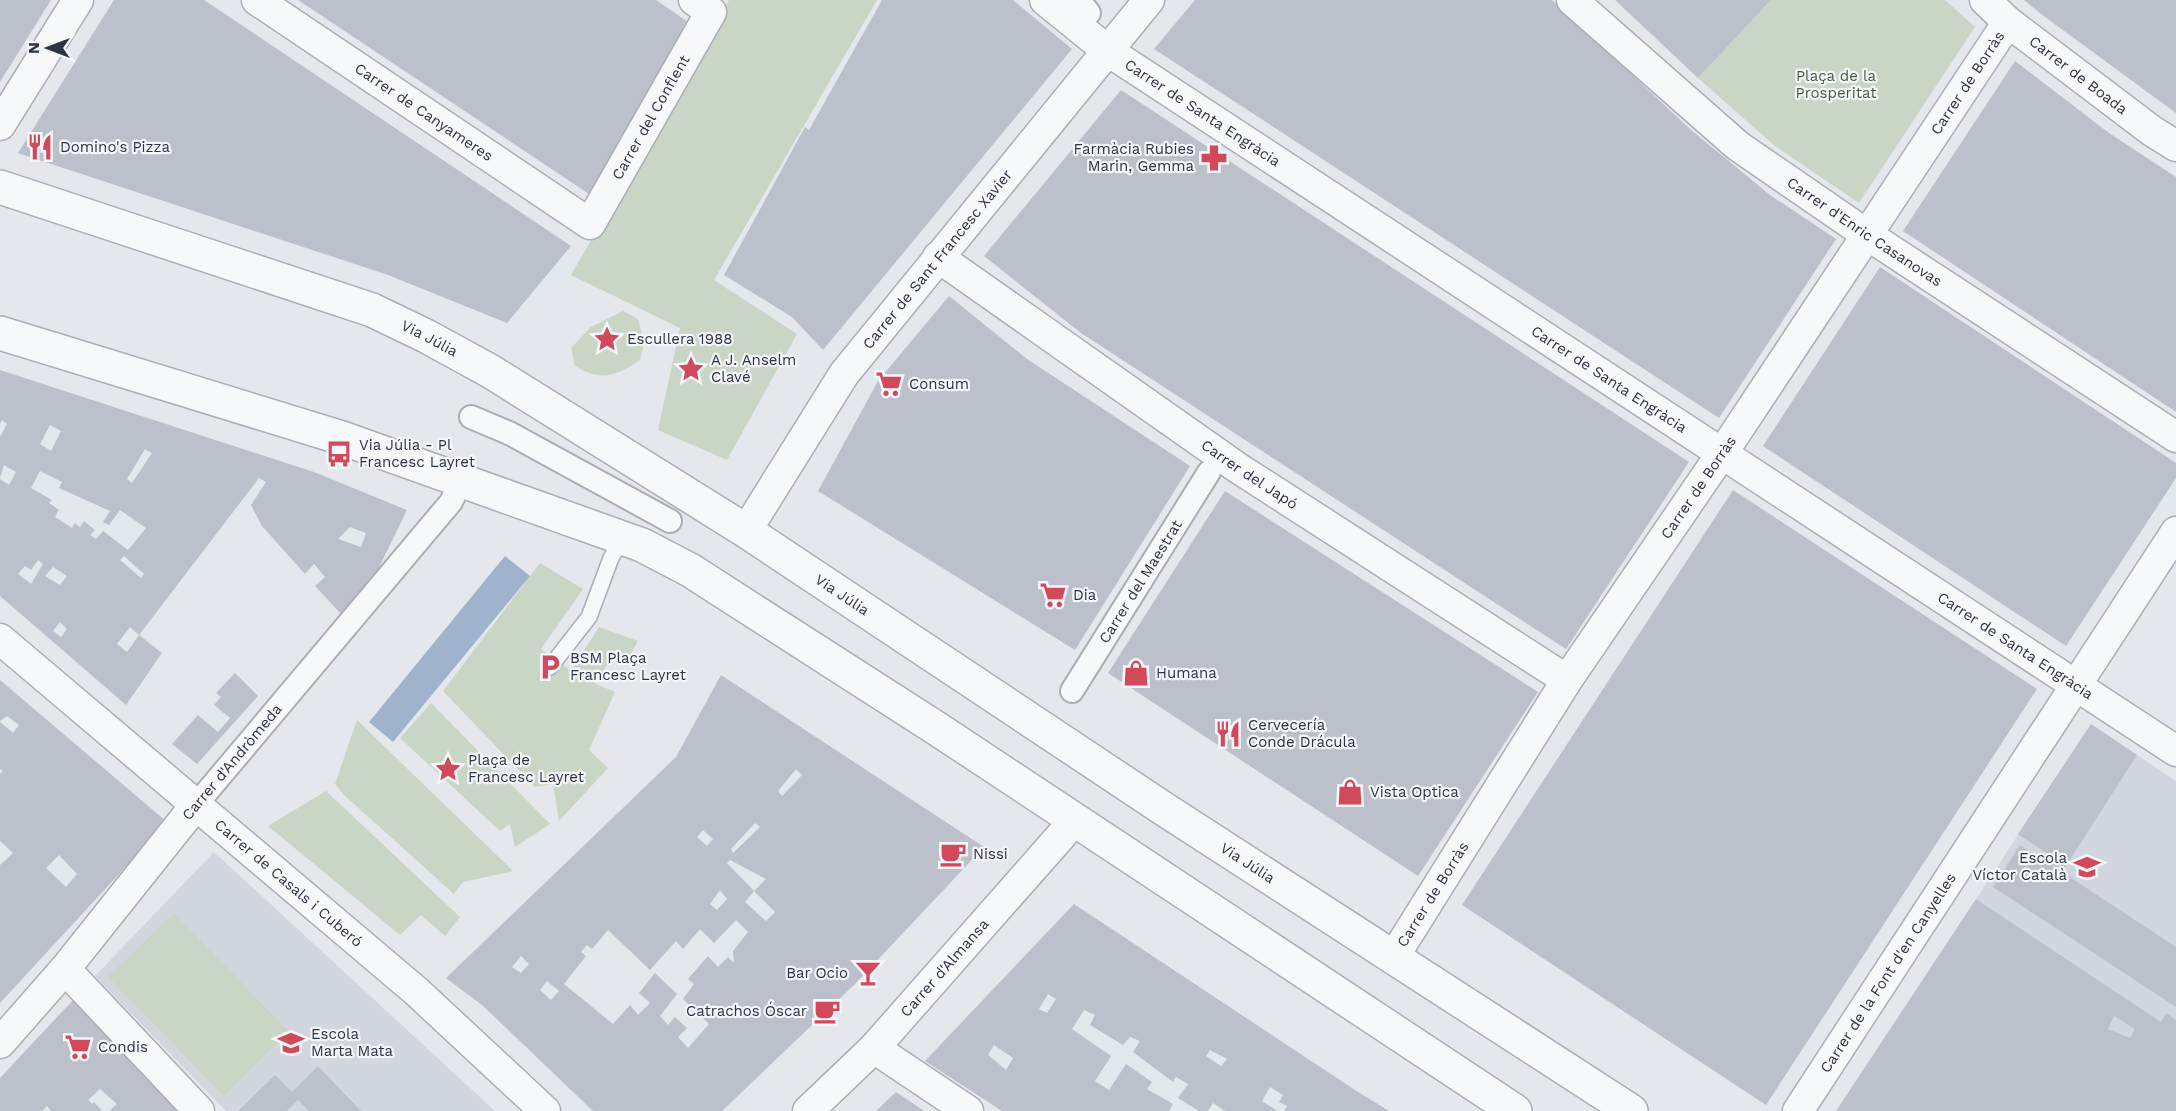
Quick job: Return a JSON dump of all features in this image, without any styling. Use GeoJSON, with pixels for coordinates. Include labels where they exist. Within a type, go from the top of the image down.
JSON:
{"type":"FeatureCollection","features":[{"type":"Feature","properties":{"kind":"street"},"geometry":{"type":"LineString","coordinates":[[0,125],[78,0]]}},
{"type":"Feature","properties":{"kind":"street","name":"Carrer de Canyameres"},"geometry":{"type":"LineString","coordinates":[[257,0],[590,224]]}},
{"type":"Feature","properties":{"kind":"street","name":"Carrer de Santa Engràcia"},"geometry":{"type":"LineString","coordinates":[[1045,0],[1108,51],[2176,750]]}},
{"type":"Feature","properties":{"kind":"street","name":"Carrer de Sant Francesc Xavier"},"geometry":{"type":"LineString","coordinates":[[746,531],[844,374],[1149,0]]}},
{"type":"Feature","properties":{"kind":"street","name":"Carrer d'Enric Casanovas"},"geometry":{"type":"LineString","coordinates":[[1572,0],[1738,146],[1866,234],[2176,436]]}},
{"type":"Feature","properties":{"kind":"street","name":"Carrer de Boada"},"geometry":{"type":"LineString","coordinates":[[1985,0],[2008,22],[2152,131],[2176,146]]}},
{"type":"Feature","properties":{"kind":"street","name":"Carrer del Conflent"},"geometry":{"type":"LineString","coordinates":[[590,224],[703,6]]}},
{"type":"Feature","properties":{"kind":"street","name":"Carrer de Borràs"},"geometry":{"type":"LineString","coordinates":[[1393,958],[1567,680],[1722,452],[2008,22]]}},
{"type":"Feature","properties":{"kind":"street","name":"Via Júlia"},"geometry":{"type":"LineString","coordinates":[[0,187],[372,310],[490,371],[746,531],[1393,958],[1631,1111]]}},
{"type":"Feature","properties":{"kind":"street","name":"Carrer del Japó"},"geometry":{"type":"LineString","coordinates":[[938,257],[1238,468],[1567,680]]}},
{"type":"Feature","properties":{"kind":"street"},"geometry":{"type":"LineString","coordinates":[[0,333],[342,438],[642,545],[690,570],[1075,820],[1515,1111]]}},
{"type":"Feature","properties":{"kind":"street"},"geometry":{"type":"LineString","coordinates":[[471,417],[509,433],[670,521]]}},
{"type":"Feature","properties":{"kind":"street","name":"Carrer del Maestrat"},"geometry":{"type":"LineString","coordinates":[[1072,691],[1209,472]]}},
{"type":"Feature","properties":{"kind":"street","name":"Carrer d'Andròmeda"},"geometry":{"type":"LineString","coordinates":[[0,1043],[65,969],[195,806],[451,502],[462,479]]}},
{"type":"Feature","properties":{"kind":"street","name":"Carrer de la Font d'en Canyelles"},"geometry":{"type":"LineString","coordinates":[[1798,1111],[2176,532]]}},
{"type":"Feature","properties":{"kind":"street","name":"Carrer de Casals i Cuberó"},"geometry":{"type":"LineString","coordinates":[[0,639],[416,992],[545,1111]]}},
{"type":"Feature","properties":{"kind":"street","name":"Carrer d'Almansa"},"geometry":{"type":"LineString","coordinates":[[808,1111],[874,1048],[1075,820]]}},
{"type":"Feature","properties":{"kind":"street"},"geometry":{"type":"LineString","coordinates":[[65,969],[199,1111]]}},
{"type":"Feature","properties":{"kind":"street"},"geometry":{"type":"LineString","coordinates":[[874,1048],[968,1111]]}},
{"type":"Feature","properties":{"kind":"lane"},"geometry":{"type":"LineString","coordinates":[[550,667],[589,617],[611,558],[622,538]]}},
{"type":"Feature","properties":{"kind":"shaded area","name":"Escola Víctor Català"},"geometry":{"type":"Polygon","coordinates":[[[2091,724],[2176,781],[2176,1059],[2108,1029],[2123,997],[1976,899],[2091,724]]]}},
{"type":"Feature","properties":{"kind":"shaded area","name":"Escola Marta Mata"},"geometry":{"type":"Polygon","coordinates":[[[214,852],[495,1111],[226,1111],[95,976],[214,852]]]}},
{"type":"Feature","properties":{"kind":"green space"},"geometry":{"type":"Polygon","coordinates":[[[729,0],[877,0],[714,280],[797,334],[727,460],[658,430],[680,328],[571,275],[729,0]]]}},
{"type":"Feature","properties":{"kind":"green space","name":"Plaça de la Prosperitat"},"geometry":{"type":"Polygon","coordinates":[[[1771,0],[1945,0],[1975,27],[1859,203],[1775,146],[1698,78],[1771,0]]]}},
{"type":"Feature","properties":{"kind":"green space"},"geometry":{"type":"Polygon","coordinates":[[[623,311],[638,319],[644,343],[640,360],[624,370],[608,375],[592,374],[575,366],[571,348],[591,327],[623,311]]]}},
{"type":"Feature","properties":{"kind":"green space"},"geometry":{"type":"Polygon","coordinates":[[[540,563],[583,589],[541,649],[571,671],[599,627],[638,641],[626,662],[614,656],[594,683],[615,692],[589,750],[608,768],[559,821],[553,784],[535,787],[443,691],[540,563]]]}},
{"type":"Feature","properties":{"kind":"green space"},"geometry":{"type":"Polygon","coordinates":[[[431,703],[550,824],[515,847],[510,824],[500,831],[400,738],[431,703]]]}},
{"type":"Feature","properties":{"kind":"green space"},"geometry":{"type":"Polygon","coordinates":[[[357,720],[513,871],[463,882],[454,894],[344,795],[335,784],[357,720]]]}},
{"type":"Feature","properties":{"kind":"green space"},"geometry":{"type":"Polygon","coordinates":[[[326,791],[460,917],[445,936],[421,915],[400,935],[268,826],[326,791]]]}},
{"type":"Feature","properties":{"kind":"green space"},"geometry":{"type":"Polygon","coordinates":[[[174,913],[289,1032],[224,1096],[108,977],[174,913]]]}},
{"type":"Feature","properties":{"kind":"water"},"geometry":{"type":"Polygon","coordinates":[[[505,556],[530,576],[393,742],[369,722],[505,556]]]}},
{"type":"Feature","properties":{"kind":"building"},"geometry":{"type":"Polygon","coordinates":[[[0,0],[51,0],[0,82],[0,0]]]}},
{"type":"Feature","properties":{"kind":"building"},"geometry":{"type":"Polygon","coordinates":[[[114,0],[204,0],[571,246],[507,323],[388,275],[18,153],[114,0]]]}},
{"type":"Feature","properties":{"kind":"building"},"geometry":{"type":"Polygon","coordinates":[[[298,0],[656,0],[688,22],[589,194],[298,0]]]}},
{"type":"Feature","properties":{"kind":"building"},"geometry":{"type":"Polygon","coordinates":[[[882,0],[1013,0],[1072,49],[823,350],[792,317],[724,275],[805,127],[809,130],[882,0]]]}},
{"type":"Feature","properties":{"kind":"building"},"geometry":{"type":"Polygon","coordinates":[[[1195,0],[1552,0],[1691,130],[1770,195],[1836,239],[1719,418],[1154,49],[1195,0]]]}},
{"type":"Feature","properties":{"kind":"building"},"geometry":{"type":"Polygon","coordinates":[[[1615,0],[1771,0],[1698,78],[1615,0]]]}},
{"type":"Feature","properties":{"kind":"building"},"geometry":{"type":"Polygon","coordinates":[[[2024,0],[2176,0],[2176,113],[2041,14],[2024,0]]]}},
{"type":"Feature","properties":{"kind":"building"},"geometry":{"type":"Polygon","coordinates":[[[2015,61],[2109,133],[2176,177],[2176,412],[1903,231],[2015,61]]]}},
{"type":"Feature","properties":{"kind":"building"},"geometry":{"type":"Polygon","coordinates":[[[1121,90],[1689,462],[1566,649],[1081,333],[984,256],[1121,90]]]}},
{"type":"Feature","properties":{"kind":"building"},"geometry":{"type":"Polygon","coordinates":[[[1880,267],[2176,463],[2176,478],[2066,646],[1763,446],[1880,267]]]}},
{"type":"Feature","properties":{"kind":"building"},"geometry":{"type":"Polygon","coordinates":[[[949,296],[1027,359],[1190,466],[1075,650],[818,491],[878,381],[949,296]]]}},
{"type":"Feature","properties":{"kind":"building"},"geometry":{"type":"Polygon","coordinates":[[[0,370],[314,472],[407,510],[369,588],[343,616],[315,586],[325,577],[314,564],[305,574],[262,526],[251,505],[266,482],[259,478],[139,635],[162,653],[126,705],[0,596],[0,479],[9,485],[16,472],[4,465],[0,478],[0,437],[7,424],[2,420],[0,424],[0,370]],[[50,425],[40,444],[51,451],[61,431],[50,425]],[[145,449],[127,479],[132,483],[152,453],[145,449]],[[40,471],[31,488],[52,500],[49,503],[59,510],[55,517],[72,528],[75,523],[80,527],[84,521],[95,530],[90,535],[96,539],[103,531],[128,550],[146,528],[120,510],[109,525],[103,522],[110,511],[59,488],[62,482],[40,471]],[[350,527],[338,539],[361,547],[366,533],[350,527]],[[124,556],[120,560],[141,578],[144,574],[124,556]],[[38,560],[31,570],[25,566],[18,574],[31,584],[43,564],[38,560]],[[53,567],[45,576],[60,585],[67,576],[53,567]],[[60,622],[53,631],[61,637],[67,629],[60,622]],[[130,627],[117,644],[127,652],[139,635],[130,627]]]}},
{"type":"Feature","properties":{"kind":"building"},"geometry":{"type":"Polygon","coordinates":[[[1733,490],[2037,689],[1766,1105],[1462,905],[1733,490]]]}},
{"type":"Feature","properties":{"kind":"building"},"geometry":{"type":"Polygon","coordinates":[[[1225,491],[1538,692],[1418,876],[1108,673],[1225,491]]]}},
{"type":"Feature","properties":{"kind":"building"},"geometry":{"type":"Polygon","coordinates":[[[235,673],[258,696],[197,764],[172,744],[198,715],[218,732],[230,718],[214,705],[221,697],[216,693],[235,673]]]}},
{"type":"Feature","properties":{"kind":"building"},"geometry":{"type":"Polygon","coordinates":[[[721,675],[984,847],[855,984],[722,1111],[593,1111],[482,1005],[446,978],[676,757],[721,675]],[[796,769],[778,791],[782,796],[802,775],[796,769]],[[755,823],[731,849],[733,853],[760,827],[755,823]],[[703,830],[697,837],[707,846],[713,839],[703,830]],[[730,860],[727,863],[754,891],[766,879],[730,860]],[[720,890],[710,904],[717,910],[727,899],[720,890]],[[754,891],[745,902],[766,921],[775,912],[754,891]],[[736,920],[714,943],[700,929],[683,949],[676,941],[650,970],[608,930],[592,949],[587,945],[581,952],[586,956],[564,984],[613,1024],[630,1005],[638,1015],[650,1003],[639,993],[655,973],[677,994],[660,1016],[668,1025],[675,1017],[687,1028],[678,1037],[688,1048],[709,1024],[683,999],[694,984],[688,979],[708,956],[718,967],[728,957],[734,963],[733,951],[748,932],[736,920]],[[521,956],[512,967],[521,973],[529,964],[521,956]],[[547,981],[540,990],[551,1000],[559,991],[547,981]]]}},
{"type":"Feature","properties":{"kind":"building"},"geometry":{"type":"Polygon","coordinates":[[[0,680],[167,822],[0,1003],[0,865],[13,853],[0,841],[0,774],[3,771],[0,769],[0,722],[13,733],[19,725],[7,716],[0,721],[0,680]],[[59,855],[46,868],[66,887],[77,874],[59,855]]]}},
{"type":"Feature","properties":{"kind":"building"},"geometry":{"type":"Polygon","coordinates":[[[2091,724],[2137,755],[2062,872],[2176,947],[2176,1007],[1993,887],[2020,845],[2047,863],[2051,856],[2018,834],[2091,724]]]}},
{"type":"Feature","properties":{"kind":"building"},"geometry":{"type":"Polygon","coordinates":[[[1976,899],[2161,1022],[2166,1013],[2176,1020],[2176,1111],[1836,1111],[1976,899]],[[2114,1016],[2108,1029],[2130,1038],[2135,1029],[2114,1016]]]}},
{"type":"Feature","properties":{"kind":"building"},"geometry":{"type":"Polygon","coordinates":[[[1074,904],[1389,1111],[1284,1111],[1287,1106],[1279,1102],[1283,1095],[1270,1087],[1262,1101],[1277,1111],[1225,1111],[1213,1103],[1208,1111],[1199,1111],[1178,1098],[1188,1084],[1176,1077],[1173,1082],[1133,1052],[1140,1041],[1130,1037],[1123,1045],[1090,1025],[1095,1015],[1084,1010],[1072,1029],[1111,1056],[1095,1081],[1109,1090],[1126,1064],[1152,1082],[1147,1089],[1173,1104],[1169,1111],[1002,1111],[925,1061],[1074,904]],[[1048,994],[1039,1009],[1047,1013],[1056,999],[1048,994]],[[994,1045],[988,1055],[1006,1070],[1013,1058],[994,1045]],[[1210,1050],[1206,1056],[1221,1066],[1227,1059],[1210,1050]]]}},
{"type":"Feature","properties":{"kind":"building"},"geometry":{"type":"Polygon","coordinates":[[[73,1000],[180,1111],[109,1111],[117,1104],[100,1089],[88,1100],[92,1104],[94,1102],[102,1111],[51,1111],[47,1106],[42,1111],[0,1111],[0,1078],[73,1000]]]}},
{"type":"Feature","properties":{"kind":"building"},"geometry":{"type":"Polygon","coordinates":[[[318,1066],[361,1111],[309,1111],[298,1100],[287,1111],[238,1111],[275,1075],[292,1092],[318,1066]]]}},
{"type":"Feature","properties":{"kind":"building"},"geometry":{"type":"Polygon","coordinates":[[[896,1092],[914,1104],[924,1111],[876,1111],[896,1092]]]}},
{"type":"Feature","properties":{"kind":"place","name":"Domino's Pizza"},"geometry":{"type":"Point","coordinates":[40,147]}},
{"type":"Feature","properties":{"kind":"place","name":"Farmàcia Rubies Marin, Gemma"},"geometry":{"type":"Point","coordinates":[1214,158]}},
{"type":"Feature","properties":{"kind":"place","name":"Escullera 1988"},"geometry":{"type":"Point","coordinates":[607,339]}},
{"type":"Feature","properties":{"kind":"place","name":"A J. Anselm Clavé"},"geometry":{"type":"Point","coordinates":[691,369]}},
{"type":"Feature","properties":{"kind":"place","name":"Consum"},"geometry":{"type":"Point","coordinates":[889,384]}},
{"type":"Feature","properties":{"kind":"place","name":"Via Júlia - Pl Francesc Layret"},"geometry":{"type":"Point","coordinates":[339,454]}},
{"type":"Feature","properties":{"kind":"place","name":"Dia"},"geometry":{"type":"Point","coordinates":[1053,595]}},
{"type":"Feature","properties":{"kind":"place","name":"BSM Plaça Francesc Layret"},"geometry":{"type":"Point","coordinates":[550,667]}},
{"type":"Feature","properties":{"kind":"place","name":"Humana"},"geometry":{"type":"Point","coordinates":[1136,673]}},
{"type":"Feature","properties":{"kind":"place","name":"Cervecería Conde Drácula"},"geometry":{"type":"Point","coordinates":[1228,734]}},
{"type":"Feature","properties":{"kind":"place","name":"Plaça de Francesc Layret"},"geometry":{"type":"Point","coordinates":[448,769]}},
{"type":"Feature","properties":{"kind":"place","name":"Vista Optica"},"geometry":{"type":"Point","coordinates":[1350,792]}},
{"type":"Feature","properties":{"kind":"place","name":"Nissi"},"geometry":{"type":"Point","coordinates":[953,854]}},
{"type":"Feature","properties":{"kind":"place","name":"Escola Víctor Català"},"geometry":{"type":"Point","coordinates":[2087,867]}},
{"type":"Feature","properties":{"kind":"place","name":"Bar Ocio"},"geometry":{"type":"Point","coordinates":[868,973]}},
{"type":"Feature","properties":{"kind":"place","name":"Catrachos Óscar"},"geometry":{"type":"Point","coordinates":[827,1011]}},
{"type":"Feature","properties":{"kind":"place","name":"Escola Marta Mata"},"geometry":{"type":"Point","coordinates":[291,1043]}},
{"type":"Feature","properties":{"kind":"place","name":"Condis"},"geometry":{"type":"Point","coordinates":[78,1047]}}]}
